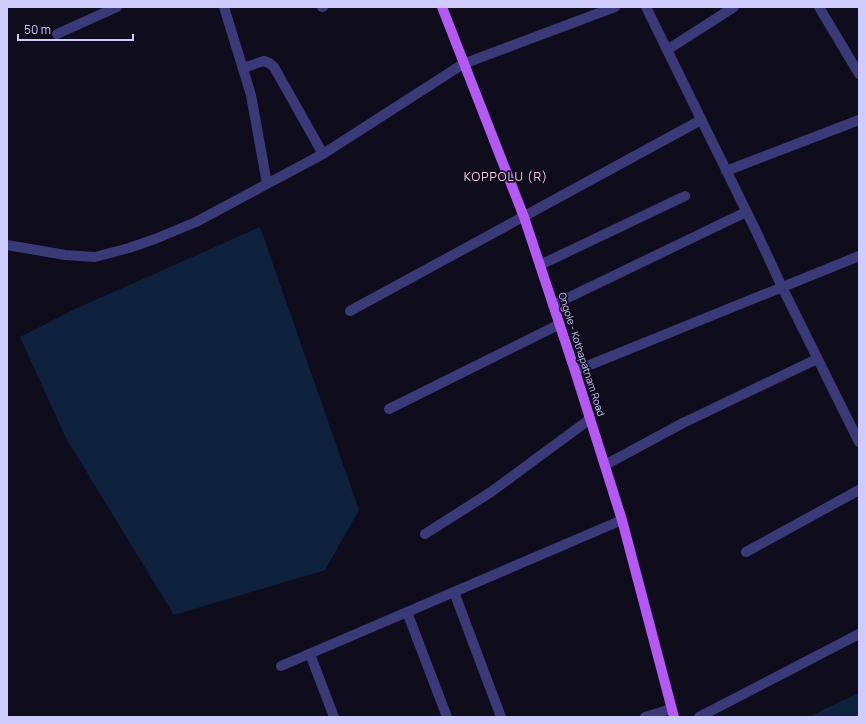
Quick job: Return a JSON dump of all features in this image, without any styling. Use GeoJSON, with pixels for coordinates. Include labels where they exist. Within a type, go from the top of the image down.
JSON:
{"type":"FeatureCollection","features":[{"type":"Feature","properties":{"kind":"main road","name":"Ongole - Kothapatnam Road"},"geometry":{"type":"LineString","coordinates":[[442,7],[524,217],[560,324],[622,520],[672,713]]}},
{"type":"Feature","properties":{"kind":"street"},"geometry":{"type":"LineString","coordinates":[[57,34],[116,7]]}},
{"type":"Feature","properties":{"kind":"street"},"geometry":{"type":"LineString","coordinates":[[224,7],[251,95],[267,184]]}},
{"type":"Feature","properties":{"kind":"street"},"geometry":{"type":"LineString","coordinates":[[7,245],[65,256],[95,257],[129,248],[196,222],[323,154],[463,64],[615,7]]}},
{"type":"Feature","properties":{"kind":"street"},"geometry":{"type":"LineString","coordinates":[[646,7],[817,359],[859,442]]}},
{"type":"Feature","properties":{"kind":"street"},"geometry":{"type":"LineString","coordinates":[[666,50],[734,7]]}},
{"type":"Feature","properties":{"kind":"street"},"geometry":{"type":"LineString","coordinates":[[820,7],[859,74]]}},
{"type":"Feature","properties":{"kind":"street"},"geometry":{"type":"LineString","coordinates":[[243,68],[264,61],[270,63],[274,67],[323,154]]}},
{"type":"Feature","properties":{"kind":"street"},"geometry":{"type":"LineString","coordinates":[[350,311],[701,120]]}},
{"type":"Feature","properties":{"kind":"street"},"geometry":{"type":"LineString","coordinates":[[726,171],[859,120]]}},
{"type":"Feature","properties":{"kind":"street"},"geometry":{"type":"LineString","coordinates":[[540,265],[685,196]]}},
{"type":"Feature","properties":{"kind":"street"},"geometry":{"type":"LineString","coordinates":[[553,305],[746,212]]}},
{"type":"Feature","properties":{"kind":"street"},"geometry":{"type":"LineString","coordinates":[[575,372],[859,256]]}},
{"type":"Feature","properties":{"kind":"street"},"geometry":{"type":"LineString","coordinates":[[389,409],[560,324]]}},
{"type":"Feature","properties":{"kind":"street"},"geometry":{"type":"LineString","coordinates":[[605,465],[683,423],[817,359]]}},
{"type":"Feature","properties":{"kind":"street"},"geometry":{"type":"LineString","coordinates":[[425,534],[492,492],[590,419]]}},
{"type":"Feature","properties":{"kind":"street"},"geometry":{"type":"LineString","coordinates":[[746,552],[859,490]]}},
{"type":"Feature","properties":{"kind":"street"},"geometry":{"type":"LineString","coordinates":[[282,666],[622,520]]}},
{"type":"Feature","properties":{"kind":"street"},"geometry":{"type":"LineString","coordinates":[[454,592],[501,717]]}},
{"type":"Feature","properties":{"kind":"street"},"geometry":{"type":"LineString","coordinates":[[407,612],[448,717]]}},
{"type":"Feature","properties":{"kind":"street"},"geometry":{"type":"LineString","coordinates":[[699,717],[859,634]]}},
{"type":"Feature","properties":{"kind":"street"},"geometry":{"type":"LineString","coordinates":[[310,654],[334,717]]}},
{"type":"Feature","properties":{"kind":"street"},"geometry":{"type":"LineString","coordinates":[[645,717],[672,713]]}},
{"type":"Feature","properties":{"kind":"water"},"geometry":{"type":"Polygon","coordinates":[[[260,227],[359,510],[325,570],[174,615],[66,438],[20,337],[75,309],[260,227]]]}},
{"type":"Feature","properties":{"kind":"water"},"geometry":{"type":"Polygon","coordinates":[[[859,693],[859,717],[808,717],[859,693]]]}},
{"type":"Feature","properties":{"kind":"district","name":"KOPPOLU (R)"},"geometry":{"type":"Point","coordinates":[506,176]}}]}
